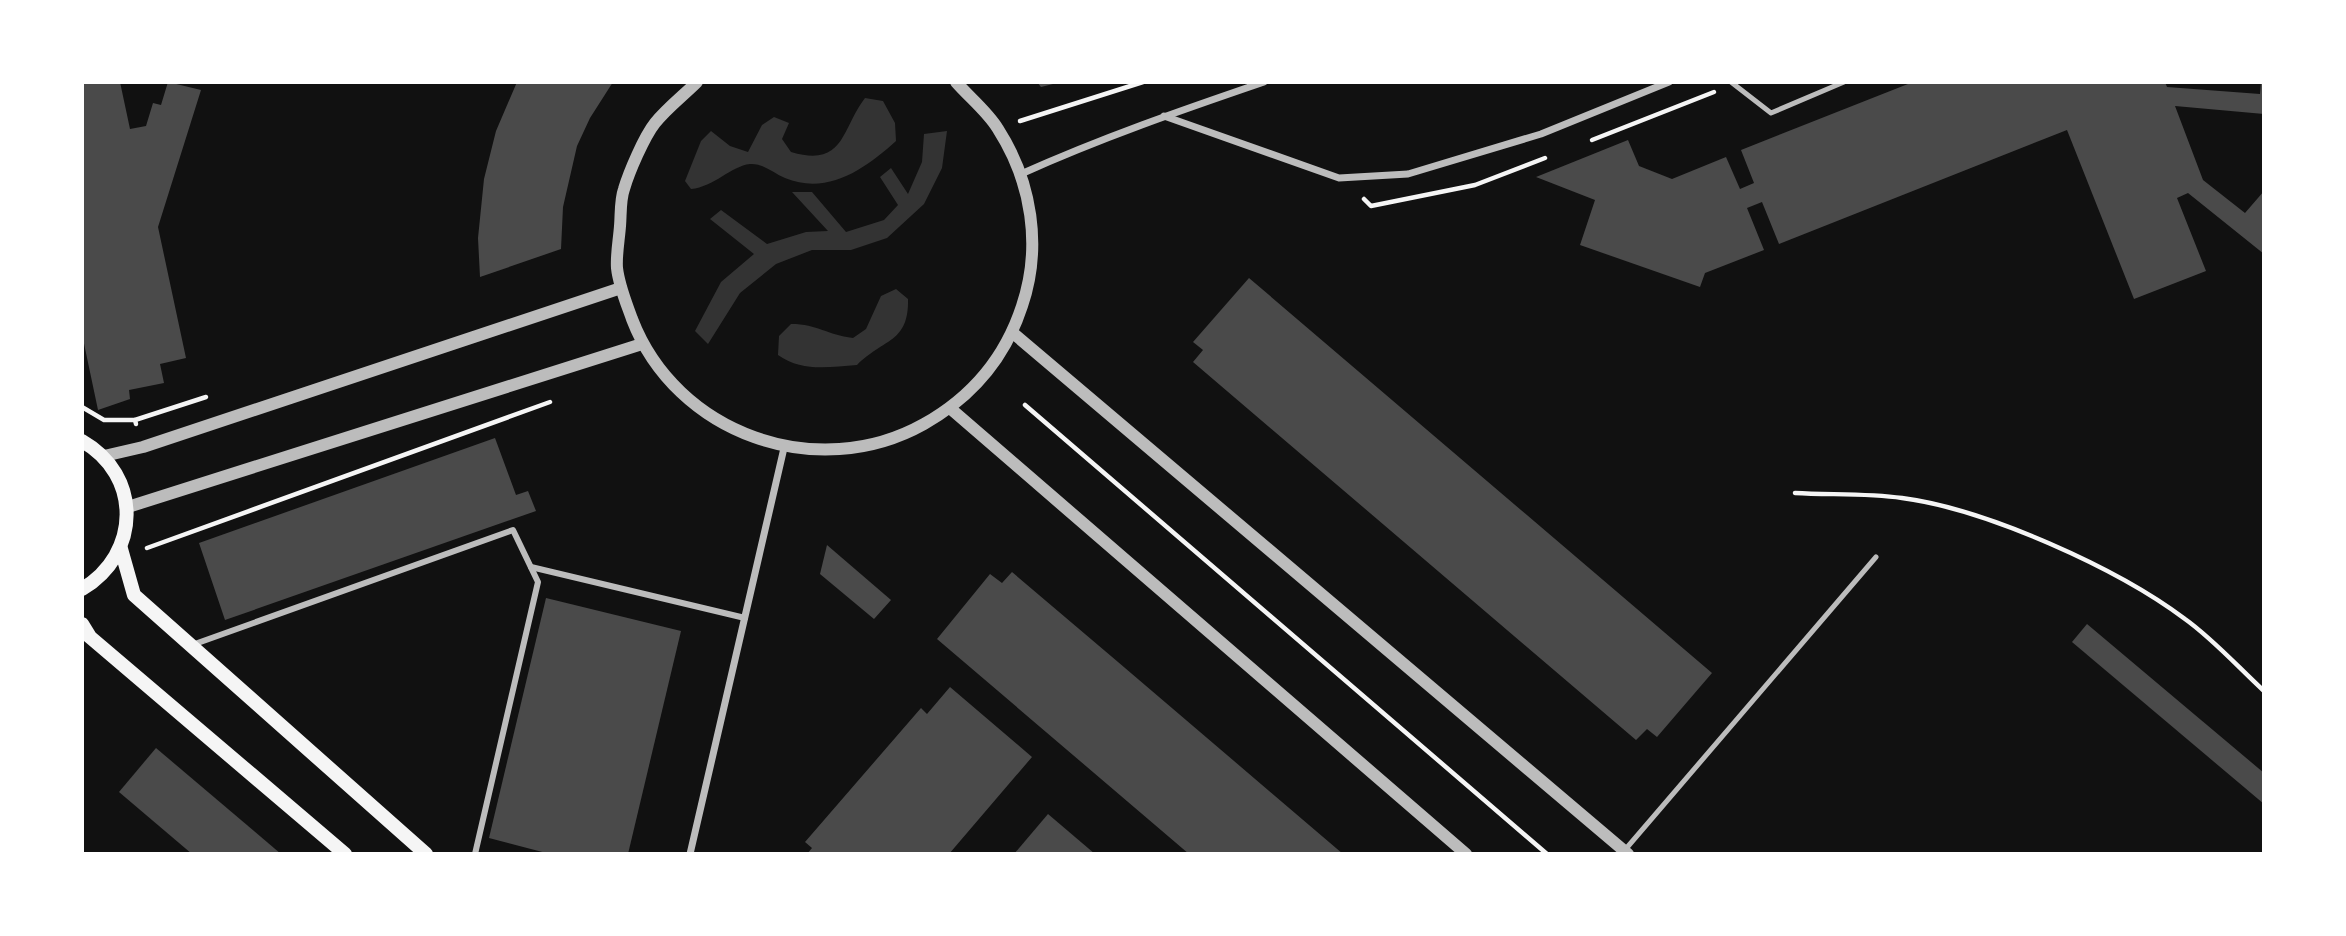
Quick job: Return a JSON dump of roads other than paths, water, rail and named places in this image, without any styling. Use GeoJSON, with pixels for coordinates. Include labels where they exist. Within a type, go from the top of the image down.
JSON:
{"type":"FeatureCollection","features":[{"type":"Feature","properties":{"kind":"main road"},"geometry":{"type":"LineString","coordinates":[[82,441],[104,456],[120,480],[128,507],[121,549],[134,595],[426,854]]}},
{"type":"Feature","properties":{"kind":"main road"},"geometry":{"type":"LineString","coordinates":[[82,589],[98,579],[121,549]]}},
{"type":"Feature","properties":{"kind":"main road"},"geometry":{"type":"LineString","coordinates":[[82,624],[90,637],[345,854]]}},
{"type":"Feature","properties":{"kind":"street"},"geometry":{"type":"LineString","coordinates":[[697,82],[655,123],[623,191],[617,266],[621,288],[642,344],[654,364],[690,403],[734,431],[784,448],[843,451],[900,438],[951,409],[987,375],[1013,333],[1030,282],[1033,227],[1021,174],[998,127],[956,82]]}},
{"type":"Feature","properties":{"kind":"street"},"geometry":{"type":"LineString","coordinates":[[1021,174],[1164,116],[1264,82]]}},
{"type":"Feature","properties":{"kind":"street"},"geometry":{"type":"LineString","coordinates":[[1164,116],[1339,178],[1408,174],[1541,134],[1669,82]]}},
{"type":"Feature","properties":{"kind":"street"},"geometry":{"type":"LineString","coordinates":[[104,456],[143,447],[621,288]]}},
{"type":"Feature","properties":{"kind":"street"},"geometry":{"type":"LineString","coordinates":[[1013,333],[1624,853]]}},
{"type":"Feature","properties":{"kind":"street"},"geometry":{"type":"LineString","coordinates":[[128,507],[642,344]]}},
{"type":"Feature","properties":{"kind":"street"},"geometry":{"type":"LineString","coordinates":[[951,409],[1466,854]]}},
{"type":"Feature","properties":{"kind":"street"},"geometry":{"type":"LineString","coordinates":[[690,854],[784,448]]}},
{"type":"Feature","properties":{"kind":"street"},"geometry":{"type":"LineString","coordinates":[[190,646],[513,530],[538,582],[475,854]]}},
{"type":"Feature","properties":{"kind":"street"},"geometry":{"type":"LineString","coordinates":[[531,567],[745,618]]}},
{"type":"Feature","properties":{"kind":"lane"},"geometry":{"type":"LineString","coordinates":[[1731,82],[1771,113],[1844,82]]}},
{"type":"Feature","properties":{"kind":"lane"},"geometry":{"type":"LineString","coordinates":[[1624,853],[1876,557]]}}]}
